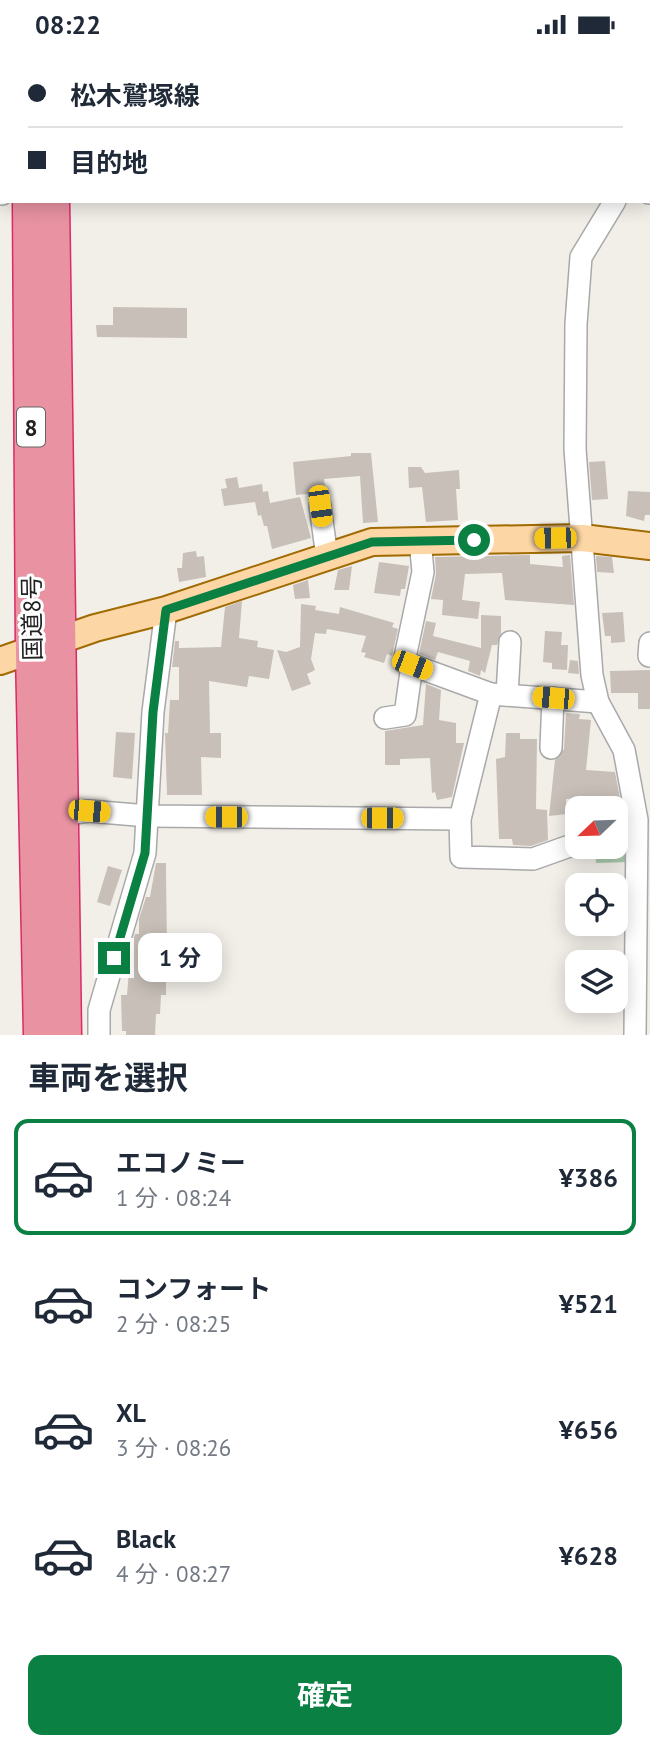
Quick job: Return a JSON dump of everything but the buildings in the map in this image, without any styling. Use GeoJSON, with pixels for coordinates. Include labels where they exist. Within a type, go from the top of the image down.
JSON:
{"type":"FeatureCollection","features":[{"type":"Feature","properties":{"kind":"highway","name":"国道8号"},"geometry":{"type":"LineString","coordinates":[[29,203],[45,647],[60,815],[46,1030]]}},
{"type":"Feature","properties":{"kind":"highway","name":"国道8号"},"geometry":{"type":"LineString","coordinates":[[46,1030],[45,647],[53,203]]}},
{"type":"Feature","properties":{"kind":"main road"},"geometry":{"type":"LineString","coordinates":[[0,661],[372,542],[582,538],[650,546]]}},
{"type":"Feature","properties":{"kind":"street"},"geometry":{"type":"LineString","coordinates":[[614,203],[581,257],[576,324],[575,449],[592,675],[598,702],[624,750],[643,820],[635,1035]]}},
{"type":"Feature","properties":{"kind":"street"},"geometry":{"type":"LineString","coordinates":[[320,506],[327,557]]}},
{"type":"Feature","properties":{"kind":"street"},"geometry":{"type":"LineString","coordinates":[[420,540],[423,572],[404,662],[499,694],[598,702]]}},
{"type":"Feature","properties":{"kind":"street"},"geometry":{"type":"LineString","coordinates":[[99,1035],[99,1010],[145,853],[153,712],[166,610]]}},
{"type":"Feature","properties":{"kind":"street"},"geometry":{"type":"LineString","coordinates":[[510,642],[499,694],[460,819],[461,857],[533,859],[565,848]]}},
{"type":"Feature","properties":{"kind":"street"},"geometry":{"type":"LineString","coordinates":[[649,656],[650,643]]}},
{"type":"Feature","properties":{"kind":"street"},"geometry":{"type":"LineString","coordinates":[[385,718],[405,715],[412,665]]}},
{"type":"Feature","properties":{"kind":"street"},"geometry":{"type":"LineString","coordinates":[[551,748],[553,698]]}},
{"type":"Feature","properties":{"kind":"street"},"geometry":{"type":"LineString","coordinates":[[60,815],[89,811],[148,816],[460,819]]}},
{"type":"Feature","properties":{"kind":"green space"},"geometry":{"type":"Polygon","coordinates":[[[596,859],[628,859],[628,862],[596,863],[596,859]]]}},
{"type":"Feature","properties":{"kind":"route"},"geometry":{"type":"LineString","coordinates":[[114,958],[145,853],[153,712],[166,610],[372,542],[474,540]]}}]}
